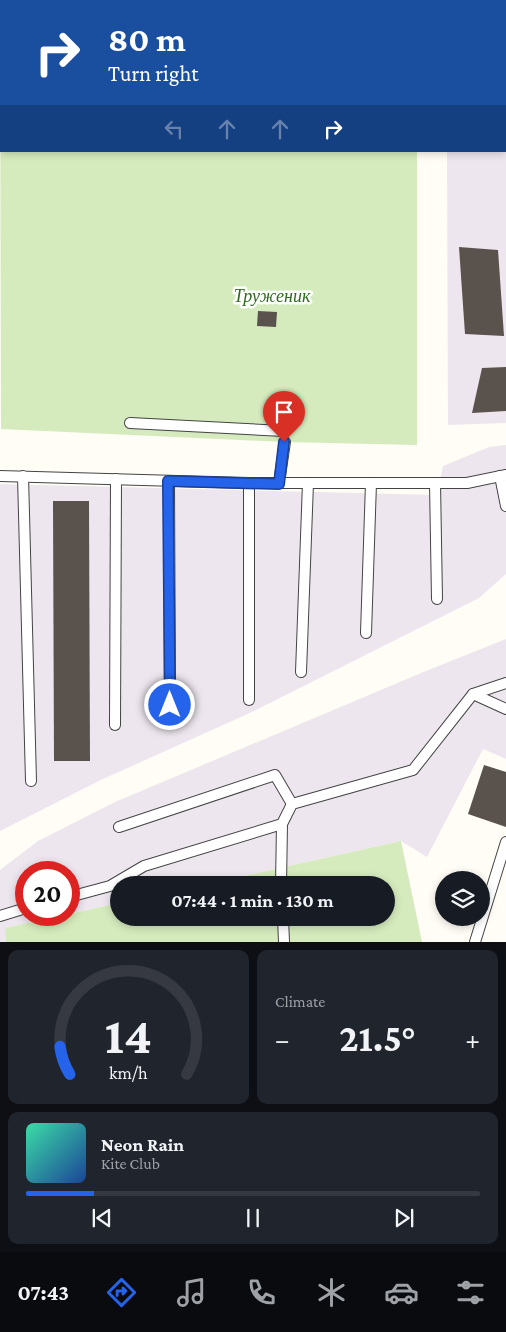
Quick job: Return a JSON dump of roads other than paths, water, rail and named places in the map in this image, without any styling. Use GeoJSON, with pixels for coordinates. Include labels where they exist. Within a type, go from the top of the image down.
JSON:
{"type":"FeatureCollection","features":[{"type":"Feature","properties":{"kind":"lane"},"geometry":{"type":"LineString","coordinates":[[130,423],[284,431]]}},
{"type":"Feature","properties":{"kind":"lane"},"geometry":{"type":"LineString","coordinates":[[279,484],[284,442]]}},
{"type":"Feature","properties":{"kind":"lane"},"geometry":{"type":"LineString","coordinates":[[0,476],[279,484],[435,484],[467,483],[503,475],[506,506]]}},
{"type":"Feature","properties":{"kind":"lane"},"geometry":{"type":"LineString","coordinates":[[23,476],[30,781]]}},
{"type":"Feature","properties":{"kind":"lane"},"geometry":{"type":"LineString","coordinates":[[115,725],[116,479]]}},
{"type":"Feature","properties":{"kind":"lane"},"geometry":{"type":"LineString","coordinates":[[168,481],[170,705]]}},
{"type":"Feature","properties":{"kind":"lane"},"geometry":{"type":"LineString","coordinates":[[249,700],[250,483]]}},
{"type":"Feature","properties":{"kind":"lane"},"geometry":{"type":"LineString","coordinates":[[302,672],[308,483]]}},
{"type":"Feature","properties":{"kind":"lane"},"geometry":{"type":"LineString","coordinates":[[366,634],[370,483]]}},
{"type":"Feature","properties":{"kind":"lane"},"geometry":{"type":"LineString","coordinates":[[435,484],[437,599]]}},
{"type":"Feature","properties":{"kind":"lane"},"geometry":{"type":"LineString","coordinates":[[280,876],[282,824],[292,804],[413,770],[473,694],[506,683]]}},
{"type":"Feature","properties":{"kind":"lane"},"geometry":{"type":"LineString","coordinates":[[473,694],[506,709]]}},
{"type":"Feature","properties":{"kind":"lane"},"geometry":{"type":"LineString","coordinates":[[119,827],[276,775],[292,804]]}},
{"type":"Feature","properties":{"kind":"lane"},"geometry":{"type":"LineString","coordinates":[[80,894],[110,886],[144,866],[282,824]]}},
{"type":"Feature","properties":{"kind":"lane"},"geometry":{"type":"LineString","coordinates":[[475,942],[506,842]]}},
{"type":"Feature","properties":{"kind":"lane"},"geometry":{"type":"LineString","coordinates":[[0,916],[15,911]]}},
{"type":"Feature","properties":{"kind":"lane"},"geometry":{"type":"LineString","coordinates":[[283,926],[284,942]]}},
{"type":"Feature","properties":{"kind":"park label","name":"Труженик"},"geometry":{"type":"Point","coordinates":[272,296]}}]}
